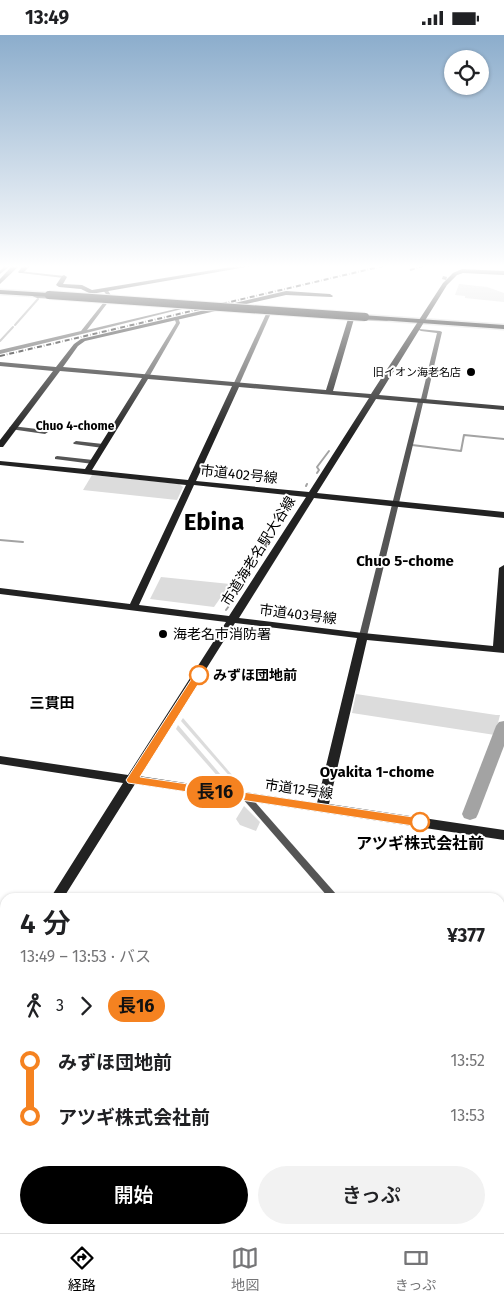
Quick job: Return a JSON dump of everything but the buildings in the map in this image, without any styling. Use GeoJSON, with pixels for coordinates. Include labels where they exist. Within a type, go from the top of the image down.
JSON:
{"type":"FeatureCollection","features":[{"type":"Feature","properties":{"kind":"main road"},"geometry":{"type":"LineString","coordinates":[[408,322],[504,327]]}},
{"type":"Feature","properties":{"kind":"street"},"geometry":{"type":"LineString","coordinates":[[82,333],[91,322]]}},
{"type":"Feature","properties":{"kind":"street"},"geometry":{"type":"LineString","coordinates":[[0,352],[127,322]]}},
{"type":"Feature","properties":{"kind":"street"},"geometry":{"type":"LineString","coordinates":[[0,445],[76,345],[86,339],[159,322]]}},
{"type":"Feature","properties":{"kind":"street"},"geometry":{"type":"LineString","coordinates":[[87,472],[145,379],[178,322]]}},
{"type":"Feature","properties":{"kind":"street"},"geometry":{"type":"LineString","coordinates":[[133,608],[265,322]]}},
{"type":"Feature","properties":{"kind":"street"},"geometry":{"type":"LineString","coordinates":[[329,392],[350,322]]}},
{"type":"Feature","properties":{"kind":"street"},"geometry":{"type":"LineString","coordinates":[[322,807],[440,332],[422,324]]}},
{"type":"Feature","properties":{"kind":"street","name":"市道海老名駅大谷線"},"geometry":{"type":"LineString","coordinates":[[60,893],[422,324]]}},
{"type":"Feature","properties":{"kind":"street"},"geometry":{"type":"LineString","coordinates":[[0,364],[56,371],[235,387],[504,408]]}},
{"type":"Feature","properties":{"kind":"street"},"geometry":{"type":"LineString","coordinates":[[0,368],[56,371]]}},
{"type":"Feature","properties":{"kind":"street"},"geometry":{"type":"LineString","coordinates":[[235,387],[329,392],[376,397]]}},
{"type":"Feature","properties":{"kind":"street"},"geometry":{"type":"LineString","coordinates":[[12,429],[46,432]]}},
{"type":"Feature","properties":{"kind":"street"},"geometry":{"type":"LineString","coordinates":[[76,443],[103,446]]}},
{"type":"Feature","properties":{"kind":"street"},"geometry":{"type":"LineString","coordinates":[[57,458],[93,462]]}},
{"type":"Feature","properties":{"kind":"street","name":"市道402号線"},"geometry":{"type":"LineString","coordinates":[[0,463],[504,515]]}},
{"type":"Feature","properties":{"kind":"street"},"geometry":{"type":"LineString","coordinates":[[501,650],[504,568]]}},
{"type":"Feature","properties":{"kind":"street","name":"市道403号線"},"geometry":{"type":"LineString","coordinates":[[0,591],[363,636],[501,650]]}},
{"type":"Feature","properties":{"kind":"street","name":"市道12号線"},"geometry":{"type":"LineString","coordinates":[[0,760],[504,835]]}},
{"type":"Feature","properties":{"kind":"street"},"geometry":{"type":"LineString","coordinates":[[245,796],[330,893]]}},
{"type":"Feature","properties":{"kind":"shaded area"},"geometry":{"type":"Polygon","coordinates":[[[92,475],[179,484],[183,487],[177,500],[83,490],[92,475]]]}},
{"type":"Feature","properties":{"kind":"shaded area"},"geometry":{"type":"Polygon","coordinates":[[[161,577],[230,584],[214,607],[150,599],[161,577]]]}},
{"type":"Feature","properties":{"kind":"shaded area"},"geometry":{"type":"Polygon","coordinates":[[[356,694],[500,715],[495,735],[352,713],[356,694]]]}},
{"type":"Feature","properties":{"kind":"shaded area"},"geometry":{"type":"Polygon","coordinates":[[[183,718],[245,790],[240,788],[181,721],[183,718]]]}},
{"type":"Feature","properties":{"kind":"shaded area"},"geometry":{"type":"Polygon","coordinates":[[[178,725],[233,789],[228,788],[176,729],[178,725]]]}},
{"type":"Feature","properties":{"kind":"shaded area"},"geometry":{"type":"Polygon","coordinates":[[[244,806],[260,822],[256,831],[240,825],[236,819],[244,806]]]}},
{"type":"Feature","properties":{"kind":"waterway"},"geometry":{"type":"LineString","coordinates":[[15,325],[18,322]]}},
{"type":"Feature","properties":{"kind":"waterway"},"geometry":{"type":"LineString","coordinates":[[0,341],[13,327]]}},
{"type":"Feature","properties":{"kind":"waterway"},"geometry":{"type":"LineString","coordinates":[[412,445],[461,451],[464,435],[504,439]]}},
{"type":"Feature","properties":{"kind":"waterway"},"geometry":{"type":"LineString","coordinates":[[317,473],[319,470],[317,467],[329,451]]}},
{"type":"Feature","properties":{"kind":"waterway"},"geometry":{"type":"LineString","coordinates":[[0,540],[23,542]]}},
{"type":"Feature","properties":{"kind":"waterway"},"geometry":{"type":"LineString","coordinates":[[226,610],[229,606]]}},
{"type":"Feature","properties":{"kind":"waterway"},"geometry":{"type":"LineString","coordinates":[[470,814],[504,726]]}},
{"type":"Feature","properties":{"kind":"railway"},"geometry":{"type":"LineString","coordinates":[[0,356],[145,322]]}},
{"type":"Feature","properties":{"kind":"bus line","name":"長16"},"geometry":{"type":"LineString","coordinates":[[199,675],[132,780],[420,822]]}},
{"type":"Feature","properties":{"kind":"place","name":"旧イオン海老名店"},"geometry":{"type":"Point","coordinates":[471,372]}},
{"type":"Feature","properties":{"kind":"place","name":"海老名市消防署"},"geometry":{"type":"Point","coordinates":[163,634]}},
{"type":"Feature","properties":{"kind":"place","name":"みずほ団地前"},"geometry":{"type":"Point","coordinates":[199,675]}},
{"type":"Feature","properties":{"kind":"place","name":"アツギ株式会社前"},"geometry":{"type":"Point","coordinates":[420,822]}},
{"type":"Feature","properties":{"kind":"district","name":"Chuo 4-chome"},"geometry":{"type":"Point","coordinates":[75,426]}},
{"type":"Feature","properties":{"kind":"district","name":"Ebina"},"geometry":{"type":"Point","coordinates":[214,522]}},
{"type":"Feature","properties":{"kind":"district","name":"Chuo 5-chome"},"geometry":{"type":"Point","coordinates":[405,561]}},
{"type":"Feature","properties":{"kind":"district","name":"三貫田"},"geometry":{"type":"Point","coordinates":[52,703]}},
{"type":"Feature","properties":{"kind":"district","name":"Oyakita 1-chome"},"geometry":{"type":"Point","coordinates":[377,772]}}]}
